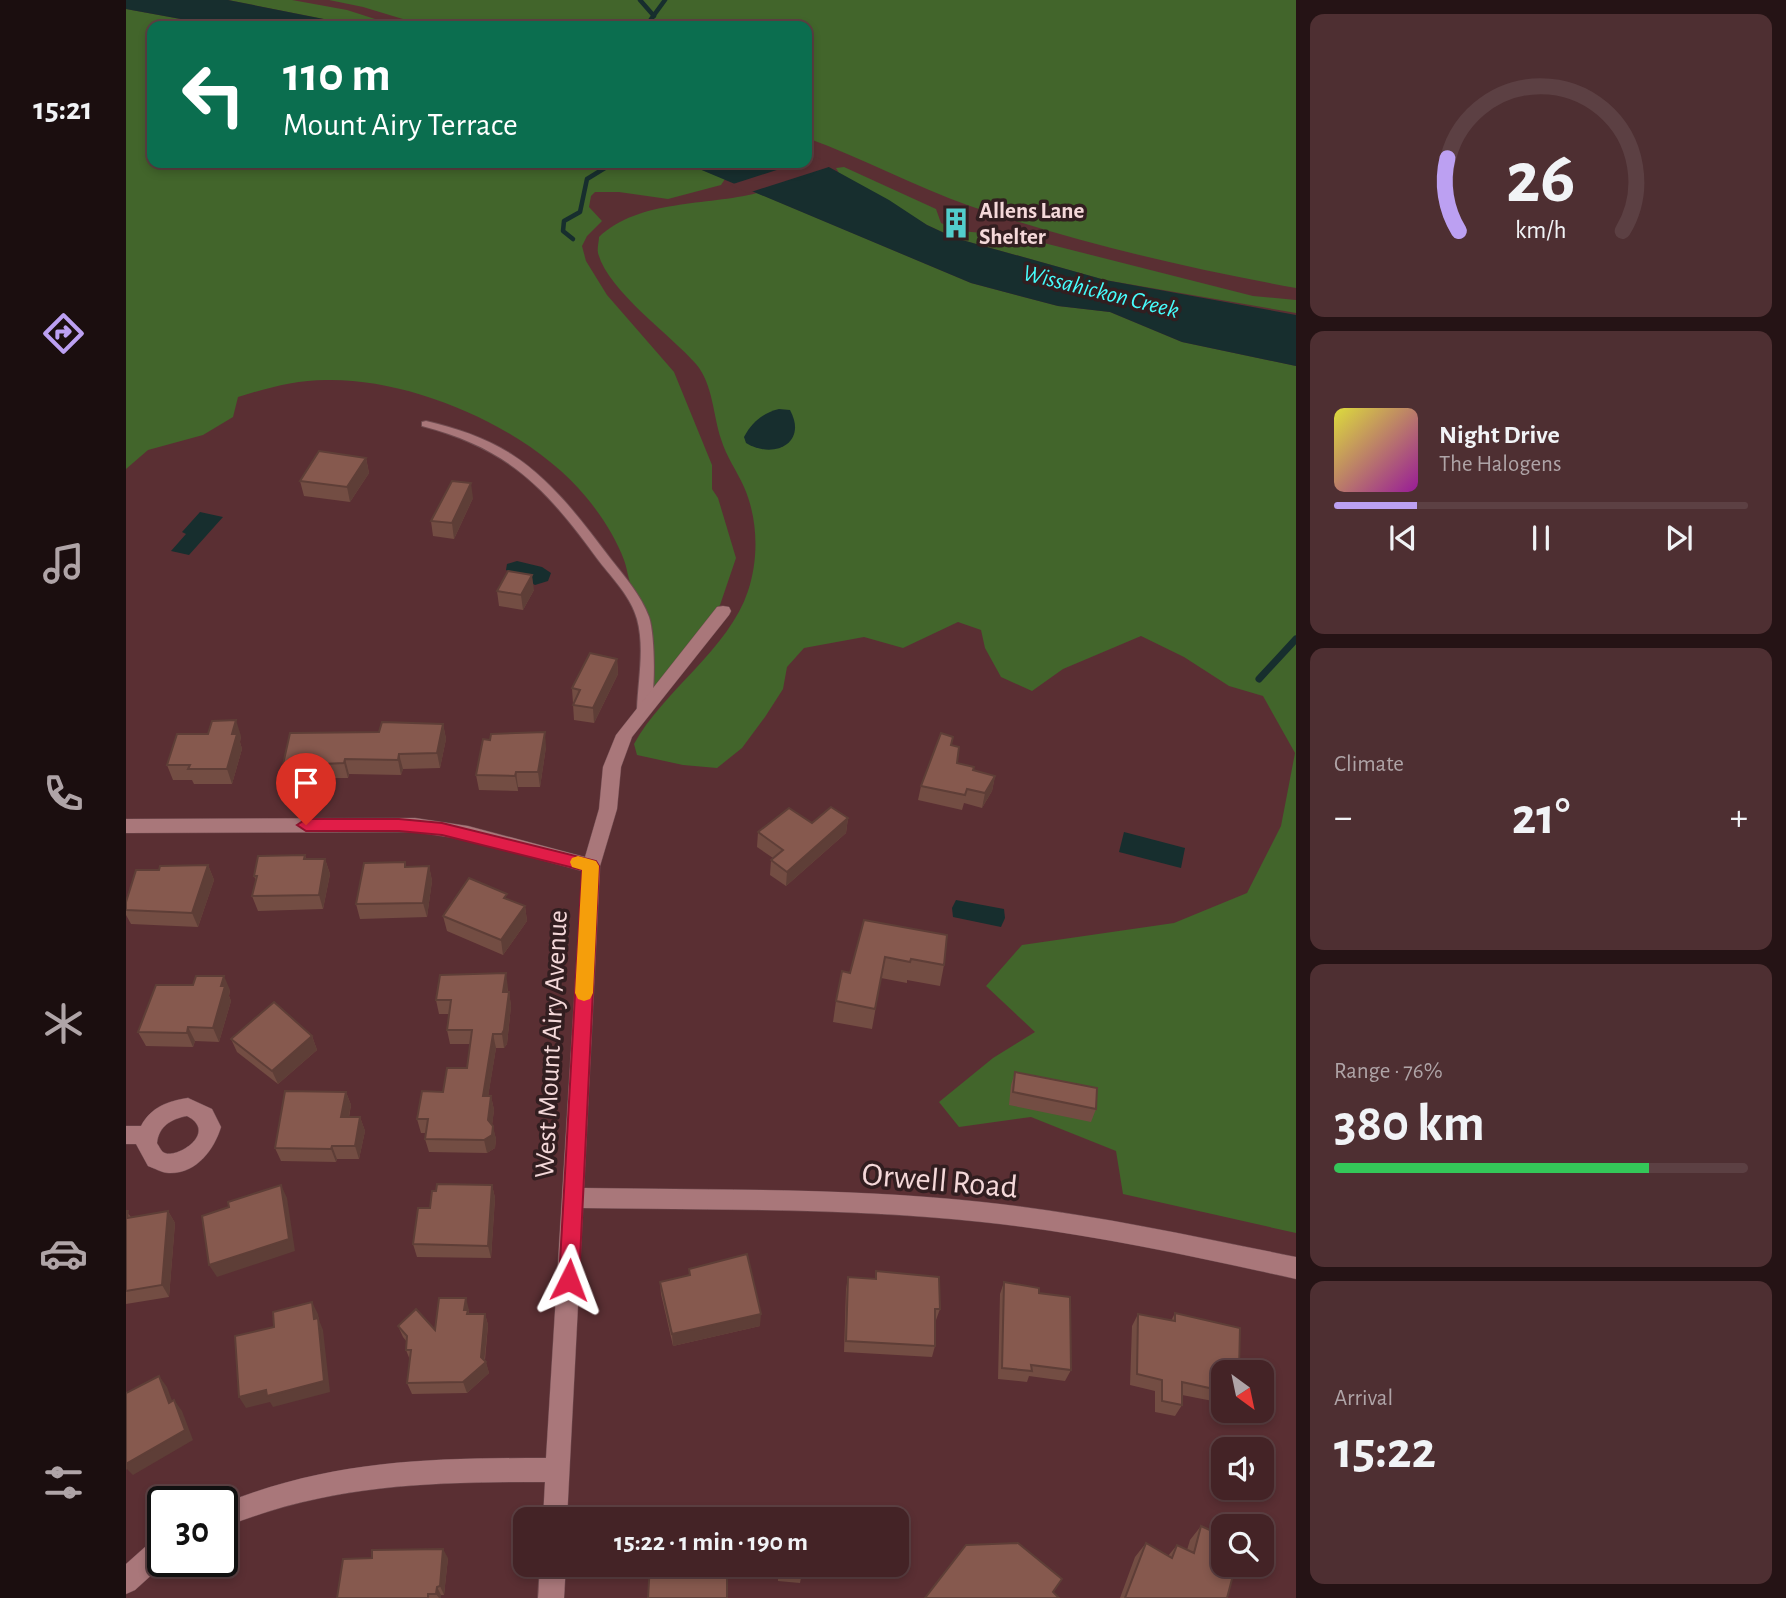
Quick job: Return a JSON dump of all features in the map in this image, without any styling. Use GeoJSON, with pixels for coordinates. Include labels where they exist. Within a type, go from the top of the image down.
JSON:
{"type":"FeatureCollection","features":[{"type":"Feature","properties":{"kind":"street","name":"West Mount Airy Avenue"},"geometry":{"type":"LineString","coordinates":[[556,1507],[590,866],[608,809],[617,748],[644,709],[723,611]]}},
{"type":"Feature","properties":{"kind":"street"},"geometry":{"type":"LineString","coordinates":[[126,826],[415,825],[468,833],[590,866]]}},
{"type":"Feature","properties":{"kind":"street","name":"Orwell Road"},"geometry":{"type":"LineString","coordinates":[[573,1198],[840,1202],[983,1212],[1128,1234],[1296,1268]]}},
{"type":"Feature","properties":{"kind":"street"},"geometry":{"type":"LineString","coordinates":[[238,1510],[302,1487],[361,1476],[416,1471],[558,1470]]}},
{"type":"Feature","properties":{"kind":"street"},"geometry":{"type":"LineString","coordinates":[[126,1581],[147,1562]]}},
{"type":"Feature","properties":{"kind":"street"},"geometry":{"type":"LineString","coordinates":[[551,1598],[552,1577]]}},
{"type":"Feature","properties":{"kind":"lane"},"geometry":{"type":"LineString","coordinates":[[426,424],[461,432],[495,448],[543,485],[586,534],[622,583],[643,619],[646,658],[644,709]]}},
{"type":"Feature","properties":{"kind":"green space"},"geometry":{"type":"Polygon","coordinates":[[[228,0],[292,0],[347,10],[381,21],[334,21],[228,0]]]}},
{"type":"Feature","properties":{"kind":"green space"},"geometry":{"type":"Polygon","coordinates":[[[329,0],[1296,0],[1296,288],[1131,253],[1010,219],[949,198],[812,140],[812,21],[409,21],[329,0]]]}},
{"type":"Feature","properties":{"kind":"green space"},"geometry":{"type":"Polygon","coordinates":[[[126,9],[192,21],[147,21],[147,168],[698,168],[725,179],[721,185],[668,199],[619,192],[595,192],[591,196],[589,207],[602,221],[587,236],[582,246],[586,261],[607,295],[674,372],[712,465],[712,489],[718,498],[736,558],[720,605],[652,692],[651,622],[631,585],[617,543],[603,519],[562,472],[534,450],[468,412],[396,388],[360,382],[315,380],[293,383],[238,397],[233,417],[203,435],[148,450],[126,469],[126,9]]]}},
{"type":"Feature","properties":{"kind":"green space"},"geometry":{"type":"Polygon","coordinates":[[[844,167],[936,209],[941,223],[960,231],[1006,235],[1253,296],[1296,300],[1296,313],[1105,280],[955,238],[927,225],[839,173],[836,168],[844,167]]]}},
{"type":"Feature","properties":{"kind":"green space"},"geometry":{"type":"Polygon","coordinates":[[[757,193],[971,283],[1058,306],[1110,312],[1182,342],[1296,366],[1296,1233],[1123,1194],[1116,1151],[1031,1117],[959,1127],[939,1102],[993,1058],[1035,1032],[986,986],[1022,945],[1174,923],[1247,893],[1281,826],[1295,753],[1263,696],[1229,686],[1184,657],[1141,636],[1063,669],[1032,691],[1001,677],[985,648],[981,630],[958,622],[903,648],[864,637],[804,648],[787,667],[783,689],[765,717],[742,748],[717,768],[683,765],[637,755],[634,744],[646,725],[711,651],[739,612],[752,578],[754,525],[749,499],[723,445],[702,372],[614,282],[598,253],[599,237],[615,225],[653,210],[757,193]]]}},
{"type":"Feature","properties":{"kind":"water"},"geometry":{"type":"Polygon","coordinates":[[[126,0],[228,0],[334,21],[192,21],[126,9],[126,0]]]}},
{"type":"Feature","properties":{"kind":"water","name":"Wissahickon Creek"},"geometry":{"type":"Polygon","coordinates":[[[812,158],[889,200],[927,225],[955,238],[1105,280],[1296,315],[1296,366],[1182,342],[1110,312],[1058,306],[971,283],[697,168],[812,168],[812,158]]]}},
{"type":"Feature","properties":{"kind":"water"},"geometry":{"type":"Polygon","coordinates":[[[779,409],[790,410],[795,431],[791,439],[777,449],[767,450],[746,443],[744,437],[754,423],[779,409]]]}},
{"type":"Feature","properties":{"kind":"water"},"geometry":{"type":"Polygon","coordinates":[[[200,512],[223,517],[189,555],[171,551],[186,534],[182,532],[200,512]]]}},
{"type":"Feature","properties":{"kind":"water"},"geometry":{"type":"Polygon","coordinates":[[[517,561],[542,567],[551,573],[548,581],[535,585],[506,570],[507,564],[517,561]]]}},
{"type":"Feature","properties":{"kind":"water"},"geometry":{"type":"Polygon","coordinates":[[[1124,832],[1185,848],[1181,868],[1119,852],[1124,832]]]}},
{"type":"Feature","properties":{"kind":"water"},"geometry":{"type":"Polygon","coordinates":[[[956,900],[1004,909],[1005,918],[1001,927],[953,917],[952,908],[956,900]]]}},
{"type":"Feature","properties":{"kind":"pier"},"geometry":{"type":"Polygon","coordinates":[[[817,157],[832,166],[748,193],[730,185],[783,168],[812,168],[812,159],[817,157]]]}},
{"type":"Feature","properties":{"kind":"building"},"geometry":{"type":"Polygon","coordinates":[[[319,451],[366,458],[347,487],[300,481],[319,451]]]}},
{"type":"Feature","properties":{"kind":"building"},"geometry":{"type":"Polygon","coordinates":[[[452,481],[471,483],[452,523],[431,521],[452,481]]]}},
{"type":"Feature","properties":{"kind":"building"},"geometry":{"type":"Polygon","coordinates":[[[508,571],[532,575],[521,595],[497,591],[508,571]]]}},
{"type":"Feature","properties":{"kind":"building"},"geometry":{"type":"Polygon","coordinates":[[[590,653],[617,659],[593,708],[573,705],[580,690],[572,688],[590,653]]]}},
{"type":"Feature","properties":{"kind":"building"},"geometry":{"type":"Polygon","coordinates":[[[236,720],[232,734],[237,734],[227,769],[188,769],[190,765],[167,765],[177,734],[208,734],[212,721],[236,720]]]}},
{"type":"Feature","properties":{"kind":"building"},"geometry":{"type":"Polygon","coordinates":[[[382,722],[443,724],[437,753],[399,754],[398,760],[345,759],[344,763],[323,764],[322,768],[282,769],[290,733],[379,732],[382,722]]]}},
{"type":"Feature","properties":{"kind":"building"},"geometry":{"type":"Polygon","coordinates":[[[545,732],[538,772],[516,772],[515,776],[476,775],[483,739],[490,740],[491,734],[545,732]]]}},
{"type":"Feature","properties":{"kind":"building"},"geometry":{"type":"Polygon","coordinates":[[[941,733],[953,737],[951,745],[959,747],[957,763],[995,776],[985,793],[967,789],[965,795],[921,786],[941,733]]]}},
{"type":"Feature","properties":{"kind":"building"},"geometry":{"type":"Polygon","coordinates":[[[831,807],[848,818],[787,872],[771,860],[783,850],[758,832],[789,808],[812,823],[831,807]]]}},
{"type":"Feature","properties":{"kind":"building"},"geometry":{"type":"Polygon","coordinates":[[[305,855],[304,859],[325,859],[319,895],[252,896],[258,856],[305,855]]]}},
{"type":"Feature","properties":{"kind":"building"},"geometry":{"type":"Polygon","coordinates":[[[405,862],[405,867],[429,866],[423,903],[356,904],[364,863],[405,862]]]}},
{"type":"Feature","properties":{"kind":"building"},"geometry":{"type":"Polygon","coordinates":[[[208,865],[192,913],[126,910],[136,870],[159,870],[160,866],[208,865]]]}},
{"type":"Feature","properties":{"kind":"building"},"geometry":{"type":"Polygon","coordinates":[[[469,878],[507,894],[504,898],[525,906],[501,940],[443,916],[469,878]]]}},
{"type":"Feature","properties":{"kind":"building"},"geometry":{"type":"Polygon","coordinates":[[[864,920],[947,935],[944,965],[885,957],[875,1009],[836,1001],[842,971],[850,973],[864,920]]]}},
{"type":"Feature","properties":{"kind":"building"},"geometry":{"type":"Polygon","coordinates":[[[506,973],[503,992],[509,992],[504,1030],[502,1034],[493,1034],[483,1096],[491,1096],[488,1120],[493,1126],[492,1135],[484,1140],[425,1139],[428,1119],[417,1119],[422,1091],[443,1092],[447,1068],[467,1068],[472,1030],[447,1030],[451,1000],[436,1000],[440,975],[506,973]]]}},
{"type":"Feature","properties":{"kind":"building"},"geometry":{"type":"Polygon","coordinates":[[[196,976],[224,976],[221,986],[225,986],[213,1028],[188,1027],[187,1033],[138,1032],[156,985],[193,985],[196,976]]]}},
{"type":"Feature","properties":{"kind":"building"},"geometry":{"type":"Polygon","coordinates":[[[274,1002],[312,1036],[272,1071],[231,1039],[274,1002]]]}},
{"type":"Feature","properties":{"kind":"building"},"geometry":{"type":"Polygon","coordinates":[[[1015,1072],[1097,1088],[1096,1109],[1013,1092],[1015,1072]]]}},
{"type":"Feature","properties":{"kind":"building"},"geometry":{"type":"Polygon","coordinates":[[[285,1091],[346,1092],[341,1117],[360,1117],[355,1146],[332,1146],[331,1149],[275,1148],[285,1091]]]}},
{"type":"Feature","properties":{"kind":"building"},"geometry":{"type":"Polygon","coordinates":[[[437,1184],[492,1185],[488,1246],[413,1244],[418,1208],[430,1208],[432,1191],[436,1191],[437,1184]]]}},
{"type":"Feature","properties":{"kind":"building"},"geometry":{"type":"Polygon","coordinates":[[[281,1185],[289,1239],[209,1265],[202,1216],[229,1207],[228,1202],[281,1185]]]}},
{"type":"Feature","properties":{"kind":"building"},"geometry":{"type":"Polygon","coordinates":[[[126,1211],[127,1218],[168,1211],[162,1285],[126,1291],[126,1211]]]}},
{"type":"Feature","properties":{"kind":"building"},"geometry":{"type":"Polygon","coordinates":[[[747,1254],[761,1314],[672,1334],[660,1282],[690,1275],[689,1269],[747,1254]]]}},
{"type":"Feature","properties":{"kind":"building"},"geometry":{"type":"Polygon","coordinates":[[[876,1271],[939,1277],[940,1309],[935,1309],[935,1346],[846,1341],[848,1277],[876,1279],[876,1271]]]}},
{"type":"Feature","properties":{"kind":"building"},"geometry":{"type":"Polygon","coordinates":[[[1004,1282],[1039,1288],[1039,1293],[1070,1297],[1071,1370],[1031,1365],[1032,1371],[1002,1368],[1004,1282]]]}},
{"type":"Feature","properties":{"kind":"building"},"geometry":{"type":"Polygon","coordinates":[[[439,1298],[466,1298],[464,1310],[468,1310],[467,1314],[485,1314],[481,1357],[486,1362],[463,1382],[407,1383],[411,1350],[406,1350],[407,1336],[398,1326],[416,1309],[435,1330],[439,1298]]]}},
{"type":"Feature","properties":{"kind":"building"},"geometry":{"type":"Polygon","coordinates":[[[312,1302],[314,1319],[318,1318],[324,1381],[267,1396],[266,1390],[239,1397],[235,1336],[274,1327],[273,1312],[312,1302]]]}},
{"type":"Feature","properties":{"kind":"building"},"geometry":{"type":"Polygon","coordinates":[[[1175,1313],[1240,1328],[1239,1360],[1211,1360],[1211,1388],[1182,1382],[1182,1405],[1162,1401],[1162,1380],[1137,1374],[1138,1314],[1175,1321],[1175,1313]]]}},
{"type":"Feature","properties":{"kind":"building"},"geometry":{"type":"Polygon","coordinates":[[[159,1376],[169,1403],[174,1400],[185,1430],[126,1464],[126,1393],[159,1376]]]}},
{"type":"Feature","properties":{"kind":"building"},"geometry":{"type":"Polygon","coordinates":[[[1201,1526],[1211,1531],[1211,1577],[1233,1577],[1227,1598],[1125,1598],[1146,1543],[1172,1558],[1177,1545],[1194,1553],[1201,1526]]]}},
{"type":"Feature","properties":{"kind":"building"},"geometry":{"type":"Polygon","coordinates":[[[1018,1543],[1062,1579],[1053,1592],[1059,1598],[925,1598],[966,1545],[1018,1543]]]}},
{"type":"Feature","properties":{"kind":"building"},"geometry":{"type":"Polygon","coordinates":[[[443,1549],[440,1586],[437,1587],[436,1594],[428,1594],[428,1598],[337,1598],[343,1559],[372,1558],[372,1550],[443,1549]]]}},
{"type":"Feature","properties":{"kind":"building"},"geometry":{"type":"Polygon","coordinates":[[[649,1577],[727,1577],[727,1598],[648,1598],[649,1577]]]}},
{"type":"Feature","properties":{"kind":"waterway"},"geometry":{"type":"LineString","coordinates":[[640,0],[654,16]]}},
{"type":"Feature","properties":{"kind":"waterway"},"geometry":{"type":"LineString","coordinates":[[654,16],[665,0]]}},
{"type":"Feature","properties":{"kind":"waterway"},"geometry":{"type":"LineString","coordinates":[[650,21],[654,16]]}},
{"type":"Feature","properties":{"kind":"waterway"},"geometry":{"type":"LineString","coordinates":[[573,239],[563,231],[564,221],[580,212],[587,179],[605,168]]}},
{"type":"Feature","properties":{"kind":"waterway"},"geometry":{"type":"LineString","coordinates":[[1259,679],[1296,639]]}},
{"type":"Feature","properties":{"kind":"slow traffic"},"geometry":{"type":"LineString","coordinates":[[578,862],[590,866],[584,993]]}},
{"type":"Feature","properties":{"kind":"place","name":"Allens Lane Shelter"},"geometry":{"type":"Point","coordinates":[956,223]}},
{"type":"Feature","properties":{"kind":"route"},"geometry":{"type":"LineString","coordinates":[[306,825],[415,825],[468,833],[590,866],[569,1280]]}}]}
